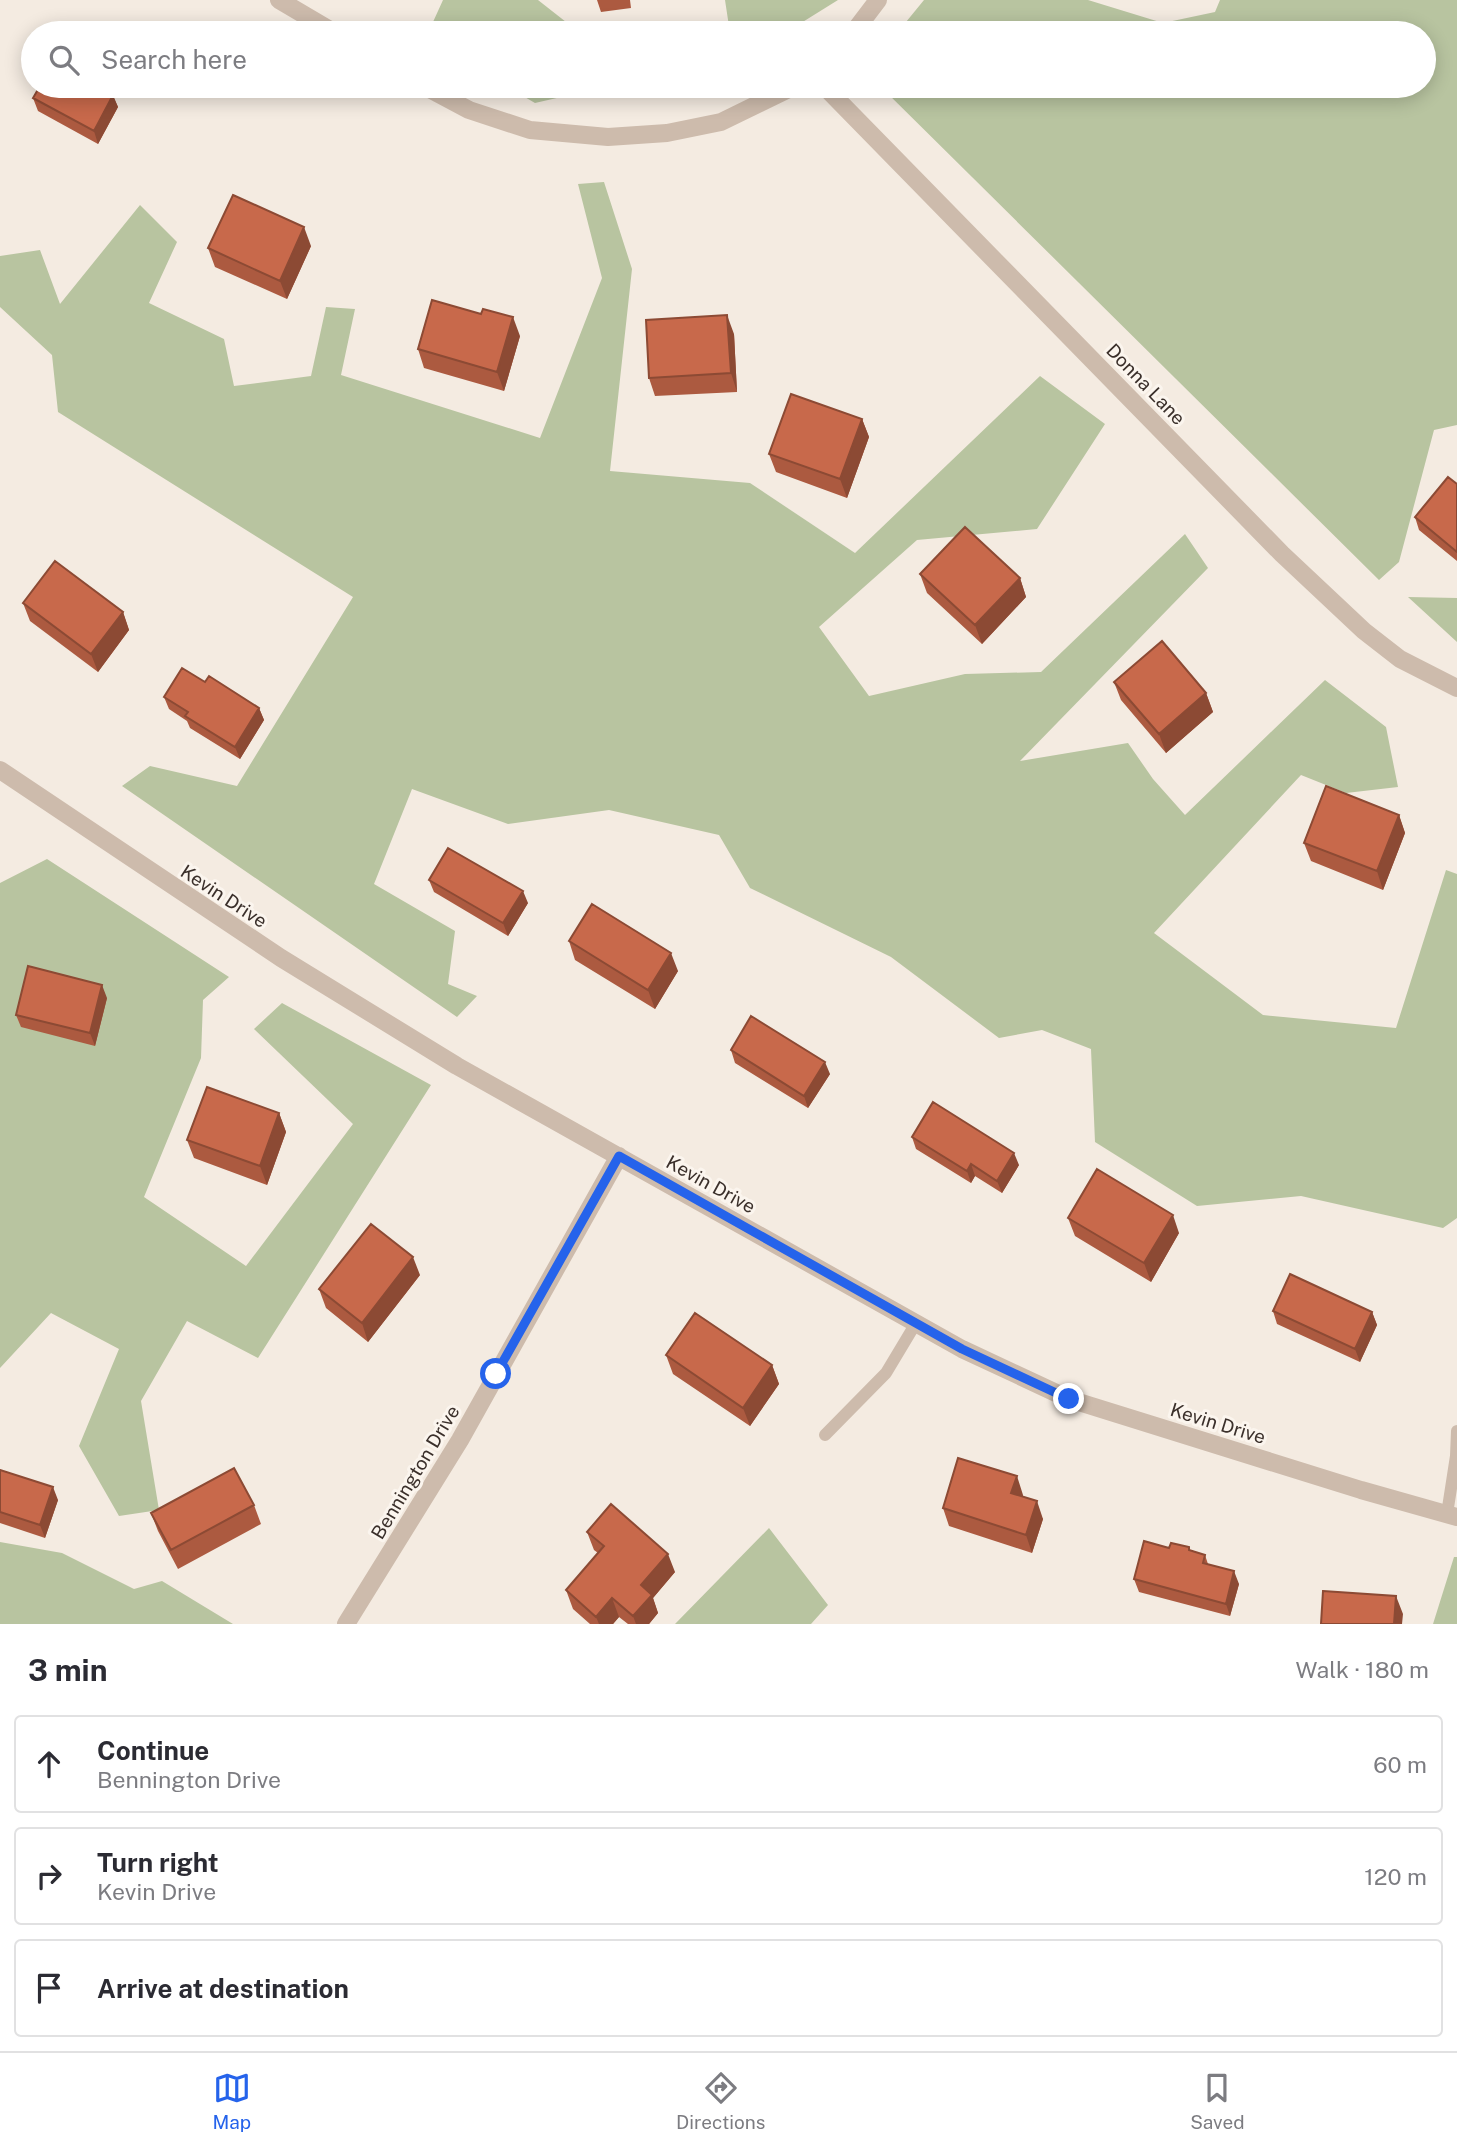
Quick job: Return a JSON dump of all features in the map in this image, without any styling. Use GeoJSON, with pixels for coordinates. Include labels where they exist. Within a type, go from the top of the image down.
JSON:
{"type":"FeatureCollection","features":[{"type":"Feature","properties":{"kind":"street"},"geometry":{"type":"LineString","coordinates":[[279,0],[315,21]]}},
{"type":"Feature","properties":{"kind":"street"},"geometry":{"type":"LineString","coordinates":[[862,21],[878,0]]}},
{"type":"Feature","properties":{"kind":"street"},"geometry":{"type":"LineString","coordinates":[[446,98],[469,110],[530,130],[608,137],[667,133],[721,122],[770,98]]}},
{"type":"Feature","properties":{"kind":"street","name":"Donna Lane"},"geometry":{"type":"LineString","coordinates":[[836,98],[1300,571],[1364,631],[1400,659],[1457,688]]}},
{"type":"Feature","properties":{"kind":"street","name":"Kevin Drive"},"geometry":{"type":"LineString","coordinates":[[0,770],[281,958],[457,1066],[962,1349],[1069,1399],[1452,1516]]}},
{"type":"Feature","properties":{"kind":"street","name":"Bennington Drive"},"geometry":{"type":"LineString","coordinates":[[346,1624],[460,1440],[619,1156]]}},
{"type":"Feature","properties":{"kind":"lane"},"geometry":{"type":"LineString","coordinates":[[825,1435],[887,1373],[916,1323]]}},
{"type":"Feature","properties":{"kind":"lane"},"geometry":{"type":"LineString","coordinates":[[1452,1516],[1457,1431]]}},
{"type":"Feature","properties":{"kind":"green space"},"geometry":{"type":"Polygon","coordinates":[[[443,0],[538,0],[565,21],[433,21],[443,0]]]}},
{"type":"Feature","properties":{"kind":"green space"},"geometry":{"type":"Polygon","coordinates":[[[725,0],[838,0],[804,21],[728,21],[725,0]]]}},
{"type":"Feature","properties":{"kind":"green space"},"geometry":{"type":"Polygon","coordinates":[[[924,0],[1088,0],[1156,21],[907,21],[924,0]]]}},
{"type":"Feature","properties":{"kind":"green space"},"geometry":{"type":"Polygon","coordinates":[[[1220,0],[1457,0],[1457,425],[1434,430],[1399,562],[1379,580],[892,98],[1436,98],[1436,21],[1172,21],[1215,12],[1220,0]]]}},
{"type":"Feature","properties":{"kind":"green space"},"geometry":{"type":"Polygon","coordinates":[[[526,98],[557,98],[535,103],[526,98]]]}},
{"type":"Feature","properties":{"kind":"green space"},"geometry":{"type":"Polygon","coordinates":[[[604,182],[632,269],[610,471],[750,483],[855,553],[1040,376],[1105,424],[1037,529],[917,540],[819,627],[869,696],[965,674],[1041,672],[1185,534],[1208,568],[1020,761],[1128,743],[1153,779],[1185,815],[1325,680],[1386,727],[1398,787],[1346,793],[1301,775],[1154,933],[1263,1015],[1396,1028],[1446,870],[1457,874],[1457,1218],[1443,1228],[1301,1196],[1197,1206],[1095,1142],[1091,1049],[1042,1030],[999,1038],[891,957],[750,888],[719,835],[609,810],[508,824],[412,789],[374,884],[455,931],[448,984],[477,996],[457,1017],[122,786],[150,766],[237,786],[353,597],[58,412],[52,355],[0,307],[0,256],[40,250],[60,304],[140,205],[177,242],[149,303],[224,339],[234,386],[311,376],[326,307],[355,309],[341,375],[540,438],[602,278],[578,184],[604,182]]]}},
{"type":"Feature","properties":{"kind":"green space"},"geometry":{"type":"Polygon","coordinates":[[[1408,597],[1457,598],[1457,642],[1408,597]]]}},
{"type":"Feature","properties":{"kind":"green space"},"geometry":{"type":"Polygon","coordinates":[[[47,859],[229,977],[203,1000],[201,1058],[144,1197],[246,1266],[353,1124],[254,1029],[282,1003],[431,1085],[258,1358],[187,1321],[141,1401],[159,1510],[119,1516],[79,1446],[119,1349],[51,1313],[0,1368],[0,883],[47,859]]]}},
{"type":"Feature","properties":{"kind":"green space"},"geometry":{"type":"Polygon","coordinates":[[[769,1528],[828,1605],[811,1624],[675,1624],[769,1528]]]}},
{"type":"Feature","properties":{"kind":"green space"},"geometry":{"type":"Polygon","coordinates":[[[0,1542],[62,1553],[134,1589],[162,1581],[233,1624],[0,1624],[0,1542]]]}},
{"type":"Feature","properties":{"kind":"green space"},"geometry":{"type":"Polygon","coordinates":[[[1454,1557],[1457,1557],[1457,1624],[1433,1624],[1454,1557]]]}},
{"type":"Feature","properties":{"kind":"building"},"geometry":{"type":"Polygon","coordinates":[[[33,98],[111,98],[94,131],[33,98]]]}},
{"type":"Feature","properties":{"kind":"building"},"geometry":{"type":"Polygon","coordinates":[[[233,195],[304,227],[280,281],[208,248],[233,195]]]}},
{"type":"Feature","properties":{"kind":"building"},"geometry":{"type":"Polygon","coordinates":[[[432,300],[481,314],[483,309],[513,317],[497,372],[418,349],[432,300]]]}},
{"type":"Feature","properties":{"kind":"building"},"geometry":{"type":"Polygon","coordinates":[[[727,315],[731,373],[649,378],[646,320],[727,315]]]}},
{"type":"Feature","properties":{"kind":"building"},"geometry":{"type":"Polygon","coordinates":[[[791,394],[862,419],[840,479],[769,454],[791,394]]]}},
{"type":"Feature","properties":{"kind":"building"},"geometry":{"type":"Polygon","coordinates":[[[1448,477],[1457,484],[1457,552],[1415,517],[1448,477]]]}},
{"type":"Feature","properties":{"kind":"building"},"geometry":{"type":"Polygon","coordinates":[[[965,527],[1020,578],[975,625],[920,574],[965,527]]]}},
{"type":"Feature","properties":{"kind":"building"},"geometry":{"type":"Polygon","coordinates":[[[55,561],[123,612],[91,654],[23,603],[55,561]]]}},
{"type":"Feature","properties":{"kind":"building"},"geometry":{"type":"Polygon","coordinates":[[[1162,641],[1206,693],[1159,734],[1114,682],[1162,641]]]}},
{"type":"Feature","properties":{"kind":"building"},"geometry":{"type":"Polygon","coordinates":[[[182,668],[205,682],[209,676],[259,708],[235,747],[185,716],[188,712],[164,697],[182,668]]]}},
{"type":"Feature","properties":{"kind":"building"},"geometry":{"type":"Polygon","coordinates":[[[1326,786],[1399,815],[1377,871],[1304,843],[1326,786]]]}},
{"type":"Feature","properties":{"kind":"building"},"geometry":{"type":"Polygon","coordinates":[[[448,848],[523,891],[503,923],[429,880],[448,848]]]}},
{"type":"Feature","properties":{"kind":"building"},"geometry":{"type":"Polygon","coordinates":[[[592,904],[671,953],[648,990],[569,941],[592,904]]]}},
{"type":"Feature","properties":{"kind":"building"},"geometry":{"type":"Polygon","coordinates":[[[28,966],[102,985],[90,1033],[16,1015],[28,966]]]}},
{"type":"Feature","properties":{"kind":"building"},"geometry":{"type":"Polygon","coordinates":[[[751,1016],[825,1062],[804,1096],[731,1050],[751,1016]]]}},
{"type":"Feature","properties":{"kind":"building"},"geometry":{"type":"Polygon","coordinates":[[[207,1087],[279,1113],[260,1166],[187,1140],[207,1087]]]}},
{"type":"Feature","properties":{"kind":"building"},"geometry":{"type":"Polygon","coordinates":[[[933,1102],[1014,1153],[997,1181],[971,1164],[967,1171],[912,1137],[933,1102]]]}},
{"type":"Feature","properties":{"kind":"building"},"geometry":{"type":"Polygon","coordinates":[[[1097,1169],[1173,1215],[1144,1263],[1068,1218],[1097,1169]]]}},
{"type":"Feature","properties":{"kind":"building"},"geometry":{"type":"Polygon","coordinates":[[[371,1224],[413,1257],[362,1323],[319,1289],[371,1224]]]}},
{"type":"Feature","properties":{"kind":"building"},"geometry":{"type":"Polygon","coordinates":[[[1290,1274],[1372,1312],[1355,1349],[1273,1311],[1290,1274]]]}},
{"type":"Feature","properties":{"kind":"building"},"geometry":{"type":"Polygon","coordinates":[[[695,1313],[772,1365],[743,1408],[666,1355],[695,1313]]]}},
{"type":"Feature","properties":{"kind":"building"},"geometry":{"type":"Polygon","coordinates":[[[958,1458],[1017,1476],[1011,1493],[1037,1501],[1026,1535],[943,1508],[958,1458]]]}},
{"type":"Feature","properties":{"kind":"building"},"geometry":{"type":"Polygon","coordinates":[[[234,1468],[254,1505],[171,1550],[151,1513],[234,1468]]]}},
{"type":"Feature","properties":{"kind":"building"},"geometry":{"type":"Polygon","coordinates":[[[0,1470],[53,1487],[40,1525],[0,1512],[0,1470]]]}},
{"type":"Feature","properties":{"kind":"building"},"geometry":{"type":"Polygon","coordinates":[[[611,1504],[668,1554],[641,1585],[652,1595],[633,1616],[612,1598],[596,1617],[566,1590],[604,1546],[587,1532],[611,1504]]]}},
{"type":"Feature","properties":{"kind":"building"},"geometry":{"type":"Polygon","coordinates":[[[1144,1541],[1169,1548],[1171,1543],[1189,1547],[1189,1550],[1205,1555],[1203,1563],[1234,1571],[1226,1604],[1134,1579],[1144,1541]]]}},
{"type":"Feature","properties":{"kind":"building"},"geometry":{"type":"Polygon","coordinates":[[[1323,1591],[1396,1596],[1394,1624],[1321,1624],[1323,1591]]]}},
{"type":"Feature","properties":{"kind":"route"},"geometry":{"type":"LineString","coordinates":[[496,1374],[619,1156],[962,1349],[1069,1399]]}}]}
